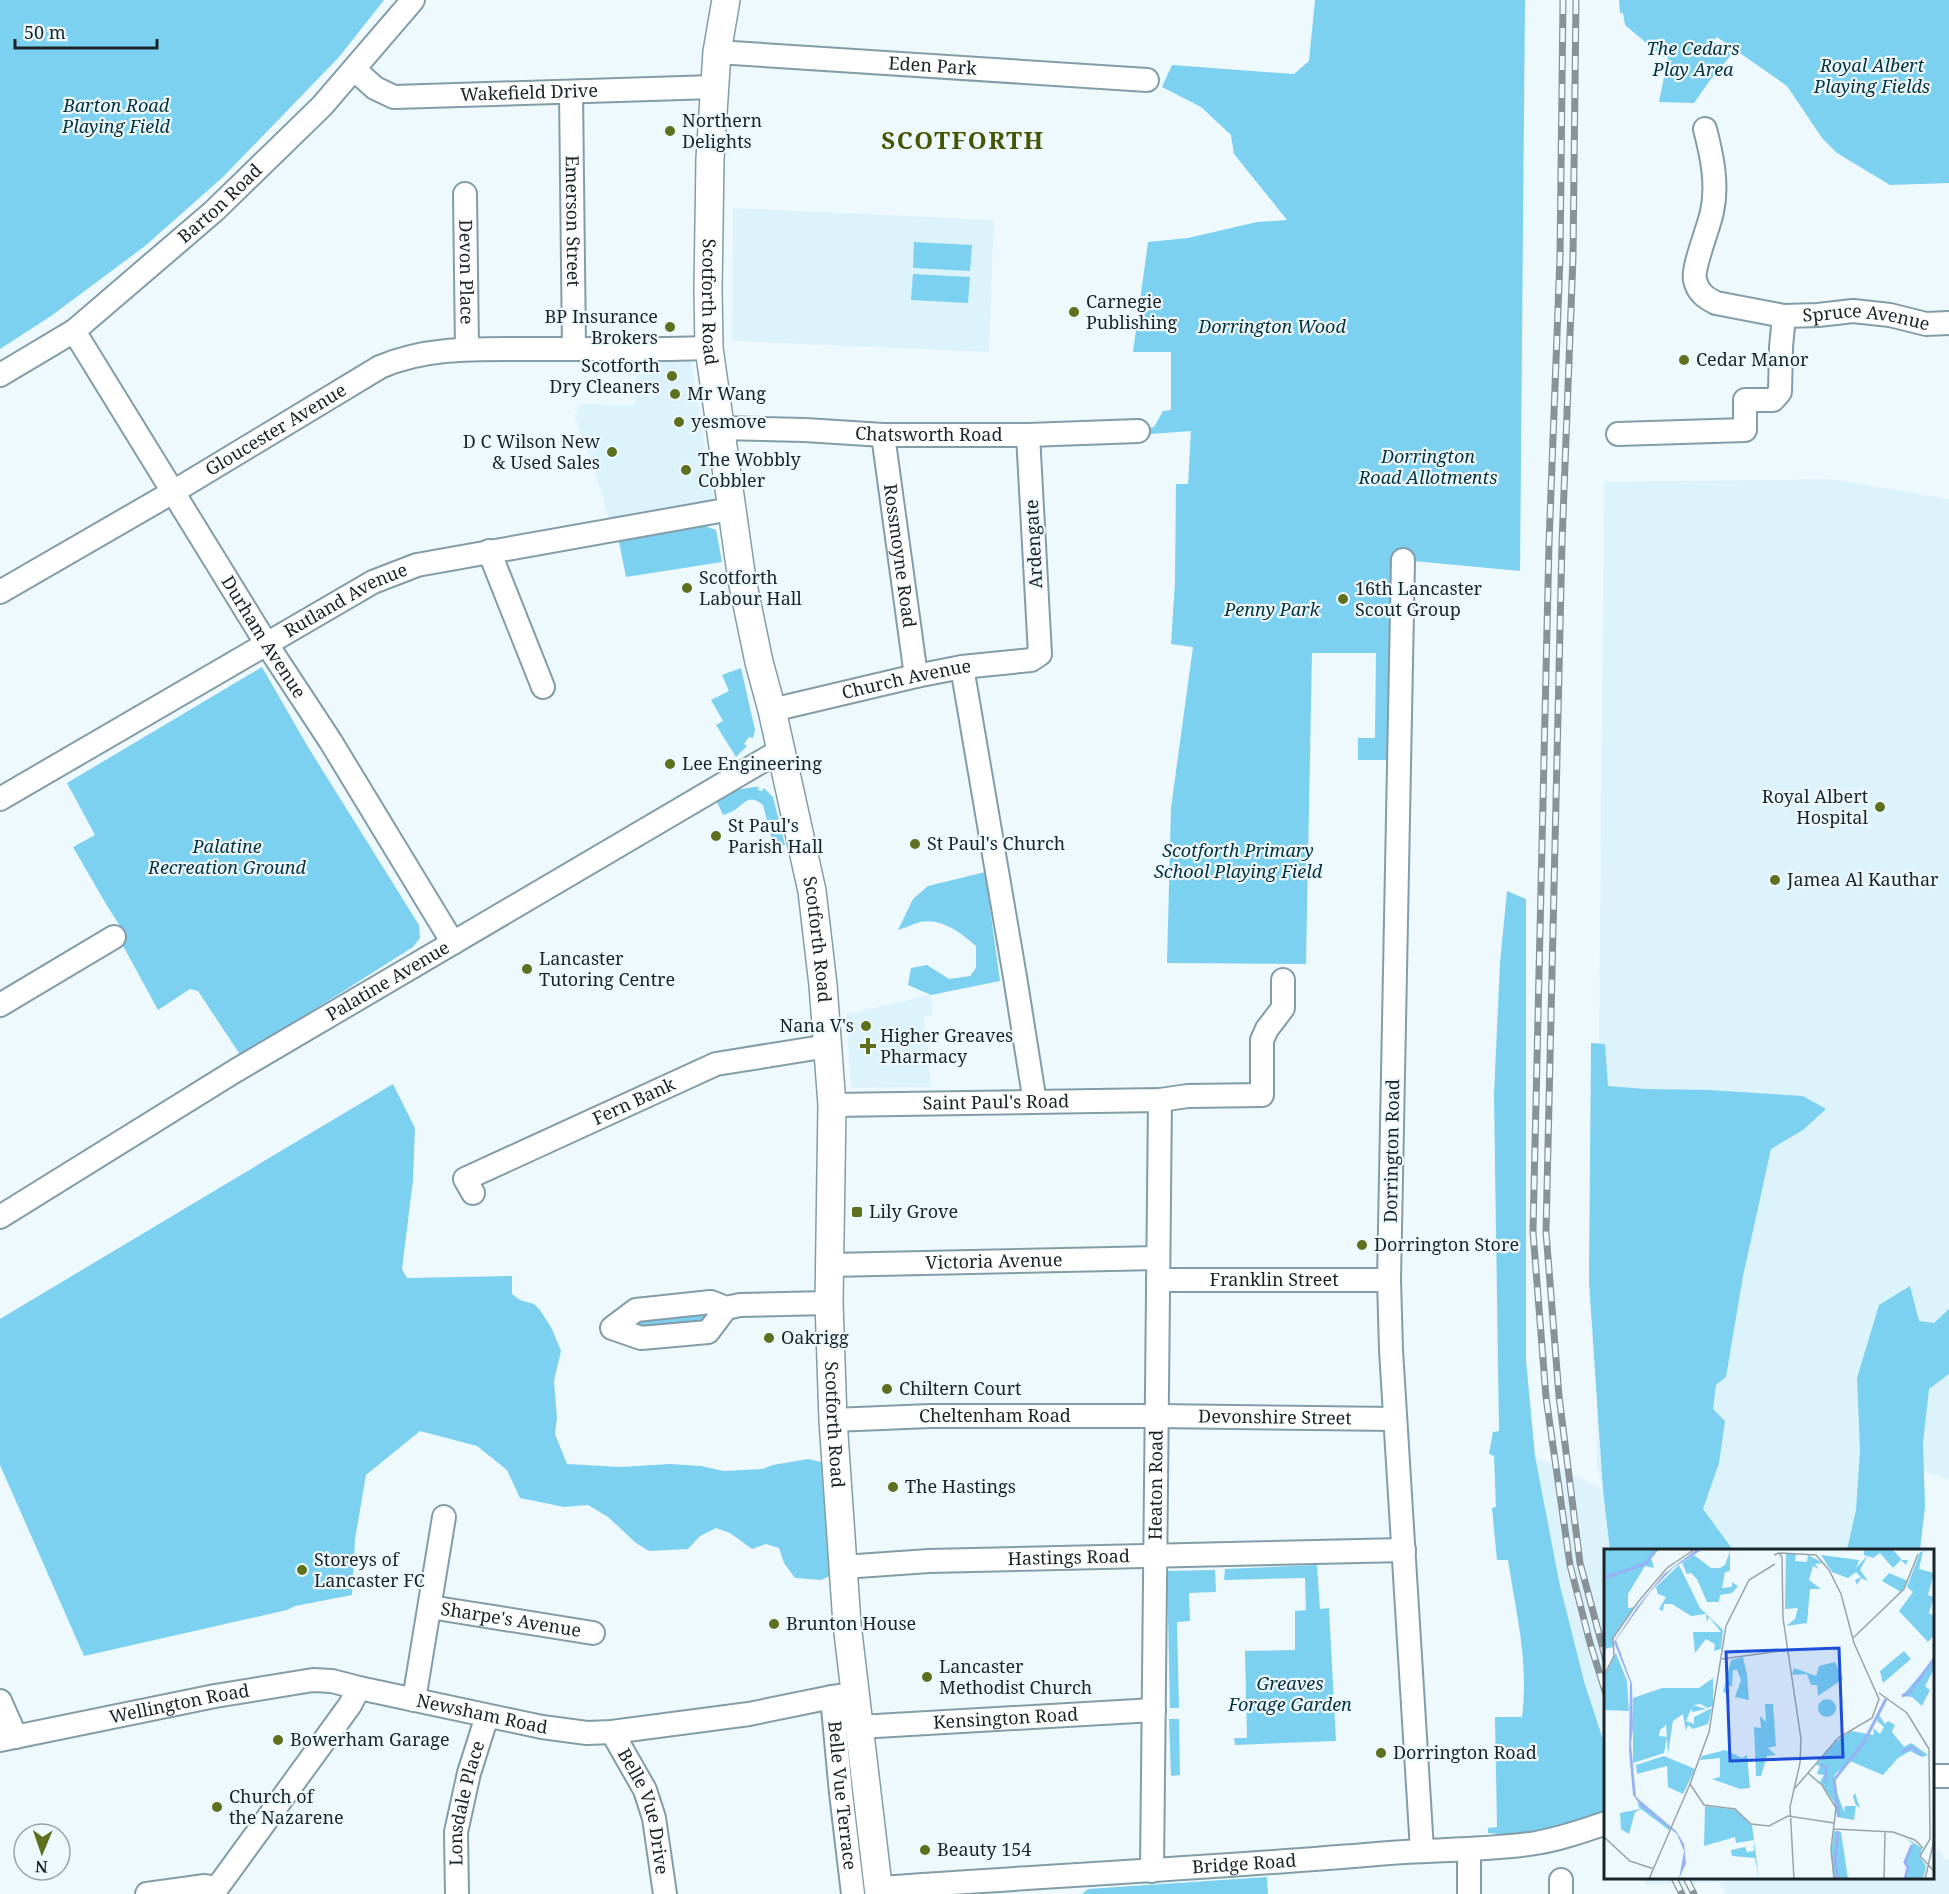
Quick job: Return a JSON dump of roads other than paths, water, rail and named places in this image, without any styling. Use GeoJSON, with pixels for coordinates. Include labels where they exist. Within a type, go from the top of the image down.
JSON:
{"type":"FeatureCollection","features":[{"type":"Feature","properties":{"kind":"main road","name":"Scotforth Road"},"geometry":{"type":"LineString","coordinates":[[726,0],[717,52],[710,159],[709,348],[731,509],[747,603],[812,891],[822,974],[832,1105],[829,1303],[833,1420],[847,1624],[844,1695],[859,1727],[870,1892]]}},
{"type":"Feature","properties":{"kind":"street","name":"Barton Road"},"geometry":{"type":"LineString","coordinates":[[0,375],[74,331],[213,211],[322,106],[413,0]]}},
{"type":"Feature","properties":{"kind":"street","name":"Eden Park"},"geometry":{"type":"LineString","coordinates":[[717,52],[1147,80]]}},
{"type":"Feature","properties":{"kind":"street","name":"Wakefield Drive"},"geometry":{"type":"LineString","coordinates":[[355,70],[375,88],[394,97],[714,87]]}},
{"type":"Feature","properties":{"kind":"street","name":"Emerson Street"},"geometry":{"type":"LineString","coordinates":[[571,92],[574,349]]}},
{"type":"Feature","properties":{"kind":"street","name":"Spruce Avenue"},"geometry":{"type":"LineString","coordinates":[[1706,129],[1712,156],[1714,197],[1694,277],[1698,290],[1706,298],[1716,303],[1784,316],[1853,311],[1890,315],[1926,324],[1949,323]]}},
{"type":"Feature","properties":{"kind":"street","name":"Devon Place"},"geometry":{"type":"LineString","coordinates":[[465,194],[467,350]]}},
{"type":"Feature","properties":{"kind":"street","name":"Spruce Avenue"},"geometry":{"type":"LineString","coordinates":[[1618,434],[1745,430],[1745,400],[1773,400],[1780,392],[1784,316]]}},
{"type":"Feature","properties":{"kind":"street","name":"Durham Avenue"},"geometry":{"type":"LineString","coordinates":[[74,331],[331,742],[453,943]]}},
{"type":"Feature","properties":{"kind":"street","name":"Gloucester Avenue"},"geometry":{"type":"LineString","coordinates":[[0,592],[380,368],[398,360],[422,354],[467,350],[709,348]]}},
{"type":"Feature","properties":{"kind":"street","name":"Chatsworth Road"},"geometry":{"type":"LineString","coordinates":[[719,428],[884,435],[1138,432]]}},
{"type":"Feature","properties":{"kind":"street","name":"Rossmoyne Road"},"geometry":{"type":"LineString","coordinates":[[884,435],[916,676]]}},
{"type":"Feature","properties":{"kind":"street","name":"Ardengate"},"geometry":{"type":"LineString","coordinates":[[1028,435],[1040,654]]}},
{"type":"Feature","properties":{"kind":"street","name":"Rutland Avenue"},"geometry":{"type":"LineString","coordinates":[[0,799],[373,582],[417,565],[731,509]]}},
{"type":"Feature","properties":{"kind":"street"},"geometry":{"type":"LineString","coordinates":[[489,552],[543,687]]}},
{"type":"Feature","properties":{"kind":"street","name":"Dorrington Road"},"geometry":{"type":"LineString","coordinates":[[1403,560],[1389,1280],[1395,1419],[1422,1850]]}},
{"type":"Feature","properties":{"kind":"street","name":"Church Avenue"},"geometry":{"type":"LineString","coordinates":[[772,710],[962,667],[1031,660],[1040,654]]}},
{"type":"Feature","properties":{"kind":"street"},"geometry":{"type":"LineString","coordinates":[[962,667],[1015,977],[1033,1090],[1032,1101]]}},
{"type":"Feature","properties":{"kind":"street","name":"Palatine Avenue"},"geometry":{"type":"LineString","coordinates":[[0,1217],[235,1071],[781,750]]}},
{"type":"Feature","properties":{"kind":"street"},"geometry":{"type":"LineString","coordinates":[[0,1005],[114,937]]}},
{"type":"Feature","properties":{"kind":"street","name":"Saint Paul's Road"},"geometry":{"type":"LineString","coordinates":[[832,1105],[1160,1100],[1188,1096],[1272,1095],[1262,1040],[1267,1029],[1283,1008],[1283,980]]}},
{"type":"Feature","properties":{"kind":"street","name":"Fern Bank"},"geometry":{"type":"LineString","coordinates":[[473,1193],[465,1179],[716,1064],[828,1046]]}},
{"type":"Feature","properties":{"kind":"street","name":"Heaton Road"},"geometry":{"type":"LineString","coordinates":[[1152,1871],[1160,1100]]}},
{"type":"Feature","properties":{"kind":"street","name":"Victoria Avenue"},"geometry":{"type":"LineString","coordinates":[[830,1265],[1158,1258]]}},
{"type":"Feature","properties":{"kind":"street","name":"Franklin Street"},"geometry":{"type":"LineString","coordinates":[[1158,1280],[1389,1280]]}},
{"type":"Feature","properties":{"kind":"street"},"geometry":{"type":"LineString","coordinates":[[726,1308],[740,1305],[829,1303]]}},
{"type":"Feature","properties":{"kind":"street","name":"Cheltenham Road"},"geometry":{"type":"LineString","coordinates":[[833,1420],[930,1416],[1157,1416]]}},
{"type":"Feature","properties":{"kind":"street","name":"Devonshire Street"},"geometry":{"type":"LineString","coordinates":[[1157,1416],[1395,1419]]}},
{"type":"Feature","properties":{"kind":"street","name":"Sharpe's Avenue"},"geometry":{"type":"LineString","coordinates":[[414,1700],[444,1517]]}},
{"type":"Feature","properties":{"kind":"street","name":"Hastings Road"},"geometry":{"type":"LineString","coordinates":[[843,1567],[928,1561],[1404,1550]]}},
{"type":"Feature","properties":{"kind":"street","name":"Sharpe's Avenue"},"geometry":{"type":"LineString","coordinates":[[430,1607],[593,1633]]}},
{"type":"Feature","properties":{"kind":"street","name":"Wellington Road"},"geometry":{"type":"LineString","coordinates":[[8,1739],[215,1696],[313,1680],[332,1681],[358,1688]]}},
{"type":"Feature","properties":{"kind":"street"},"geometry":{"type":"LineString","coordinates":[[147,1894],[205,1886],[216,1891],[350,1705],[358,1688]]}},
{"type":"Feature","properties":{"kind":"street","name":"Newsham Road"},"geometry":{"type":"LineString","coordinates":[[358,1688],[542,1727],[587,1733],[612,1732],[749,1714],[844,1695]]}},
{"type":"Feature","properties":{"kind":"street","name":"Belle Vue Terrace"},"geometry":{"type":"LineString","coordinates":[[844,1695],[841,1793],[870,1892]]}},
{"type":"Feature","properties":{"kind":"street"},"geometry":{"type":"LineString","coordinates":[[0,1701],[8,1739]]}},
{"type":"Feature","properties":{"kind":"street","name":"Kensington Road"},"geometry":{"type":"LineString","coordinates":[[859,1727],[1154,1710]]}},
{"type":"Feature","properties":{"kind":"street","name":"Lonsdale Place"},"geometry":{"type":"LineString","coordinates":[[457,1894],[456,1832],[469,1773],[487,1716]]}},
{"type":"Feature","properties":{"kind":"street","name":"Belle Vue Drive"},"geometry":{"type":"LineString","coordinates":[[612,1732],[645,1791],[654,1818],[665,1894]]}},
{"type":"Feature","properties":{"kind":"street","name":"Bridge Road"},"geometry":{"type":"LineString","coordinates":[[870,1892],[1057,1885],[1152,1871],[1537,1843],[1604,1822]]}},
{"type":"Feature","properties":{"kind":"street"},"geometry":{"type":"LineString","coordinates":[[1469,1849],[1469,1894]]}},
{"type":"Feature","properties":{"kind":"railway"},"geometry":{"type":"LineString","coordinates":[[1563,0],[1560,257],[1549,543],[1533,1232],[1546,1397],[1570,1565],[1604,1688]]}},
{"type":"Feature","properties":{"kind":"railway"},"geometry":{"type":"LineString","coordinates":[[1576,0],[1573,257],[1562,543],[1546,1232],[1559,1396],[1580,1563],[1604,1653]]}},
{"type":"Feature","properties":{"kind":"railway"},"geometry":{"type":"LineString","coordinates":[[1674,1879],[1682,1894]]}},
{"type":"Feature","properties":{"kind":"railway"},"geometry":{"type":"LineString","coordinates":[[1686,1879],[1694,1894]]}},
{"type":"Feature","properties":{"kind":"place","name":"Northern Delights"},"geometry":{"type":"Point","coordinates":[670,131]}},
{"type":"Feature","properties":{"kind":"place","name":"Carnegie Publishing"},"geometry":{"type":"Point","coordinates":[1074,312]}},
{"type":"Feature","properties":{"kind":"place","name":"BP Insurance Brokers"},"geometry":{"type":"Point","coordinates":[670,327]}},
{"type":"Feature","properties":{"kind":"place","name":"Cedar Manor"},"geometry":{"type":"Point","coordinates":[1684,360]}},
{"type":"Feature","properties":{"kind":"place","name":"Scotforth Dry Cleaners"},"geometry":{"type":"Point","coordinates":[672,376]}},
{"type":"Feature","properties":{"kind":"place","name":"Mr Wang"},"geometry":{"type":"Point","coordinates":[675,394]}},
{"type":"Feature","properties":{"kind":"place","name":"yesmove"},"geometry":{"type":"Point","coordinates":[679,422]}},
{"type":"Feature","properties":{"kind":"place","name":"D C Wilson New & Used Sales"},"geometry":{"type":"Point","coordinates":[612,452]}},
{"type":"Feature","properties":{"kind":"place","name":"The Wobbly Cobbler"},"geometry":{"type":"Point","coordinates":[686,470]}},
{"type":"Feature","properties":{"kind":"place","name":"Scotforth Labour Hall"},"geometry":{"type":"Point","coordinates":[687,588]}},
{"type":"Feature","properties":{"kind":"place","name":"16th Lancaster Scout Group"},"geometry":{"type":"Point","coordinates":[1343,599]}},
{"type":"Feature","properties":{"kind":"place","name":"Lee Engineering"},"geometry":{"type":"Point","coordinates":[670,764]}},
{"type":"Feature","properties":{"kind":"place","name":"Royal Albert Hospital"},"geometry":{"type":"Point","coordinates":[1880,807]}},
{"type":"Feature","properties":{"kind":"place","name":"St Paul's Parish Hall"},"geometry":{"type":"Point","coordinates":[716,836]}},
{"type":"Feature","properties":{"kind":"place","name":"St Paul's Church"},"geometry":{"type":"Point","coordinates":[915,844]}},
{"type":"Feature","properties":{"kind":"place","name":"Jamea Al Kauthar"},"geometry":{"type":"Point","coordinates":[1775,880]}},
{"type":"Feature","properties":{"kind":"place","name":"Lancaster Tutoring Centre"},"geometry":{"type":"Point","coordinates":[527,969]}},
{"type":"Feature","properties":{"kind":"place","name":"Nana V's"},"geometry":{"type":"Point","coordinates":[866,1026]}},
{"type":"Feature","properties":{"kind":"place","name":"Higher Greaves Pharmacy"},"geometry":{"type":"Point","coordinates":[868,1046]}},
{"type":"Feature","properties":{"kind":"place","name":"Lily Grove"},"geometry":{"type":"Point","coordinates":[857,1212]}},
{"type":"Feature","properties":{"kind":"place","name":"Dorrington Store"},"geometry":{"type":"Point","coordinates":[1362,1245]}},
{"type":"Feature","properties":{"kind":"place","name":"Oakrigg"},"geometry":{"type":"Point","coordinates":[769,1338]}},
{"type":"Feature","properties":{"kind":"place","name":"Chiltern Court"},"geometry":{"type":"Point","coordinates":[887,1389]}},
{"type":"Feature","properties":{"kind":"place","name":"The Hastings"},"geometry":{"type":"Point","coordinates":[893,1487]}},
{"type":"Feature","properties":{"kind":"place","name":"Storeys of Lancaster FC"},"geometry":{"type":"Point","coordinates":[302,1570]}},
{"type":"Feature","properties":{"kind":"place","name":"Brunton House"},"geometry":{"type":"Point","coordinates":[774,1624]}},
{"type":"Feature","properties":{"kind":"place","name":"Lancaster Methodist Church"},"geometry":{"type":"Point","coordinates":[927,1677]}},
{"type":"Feature","properties":{"kind":"place","name":"Bowerham Garage"},"geometry":{"type":"Point","coordinates":[278,1740]}},
{"type":"Feature","properties":{"kind":"place","name":"Dorrington Road"},"geometry":{"type":"Point","coordinates":[1381,1753]}},
{"type":"Feature","properties":{"kind":"place","name":"Church of the Nazarene"},"geometry":{"type":"Point","coordinates":[217,1807]}},
{"type":"Feature","properties":{"kind":"place","name":"Beauty 154"},"geometry":{"type":"Point","coordinates":[925,1850]}},
{"type":"Feature","properties":{"kind":"district","name":"SCOTFORTH"},"geometry":{"type":"Point","coordinates":[963,141]}},
{"type":"Feature","properties":{"kind":"park label","name":"The Cedars Play Area"},"geometry":{"type":"Point","coordinates":[1693,59]}},
{"type":"Feature","properties":{"kind":"park label","name":"Royal Albert Playing Fields"},"geometry":{"type":"Point","coordinates":[1872,76]}},
{"type":"Feature","properties":{"kind":"park label","name":"Barton Road Playing Field"},"geometry":{"type":"Point","coordinates":[116,116]}},
{"type":"Feature","properties":{"kind":"park label","name":"Dorrington Wood"},"geometry":{"type":"Point","coordinates":[1272,327]}},
{"type":"Feature","properties":{"kind":"park label","name":"Dorrington Road Allotments"},"geometry":{"type":"Point","coordinates":[1428,467]}},
{"type":"Feature","properties":{"kind":"park label","name":"Penny Park"},"geometry":{"type":"Point","coordinates":[1272,610]}},
{"type":"Feature","properties":{"kind":"park label","name":"Palatine Recreation Ground"},"geometry":{"type":"Point","coordinates":[227,857]}},
{"type":"Feature","properties":{"kind":"park label","name":"Scotforth Primary School Playing Field"},"geometry":{"type":"Point","coordinates":[1238,861]}},
{"type":"Feature","properties":{"kind":"park label","name":"Greaves Forage Garden"},"geometry":{"type":"Point","coordinates":[1290,1694]}}]}
